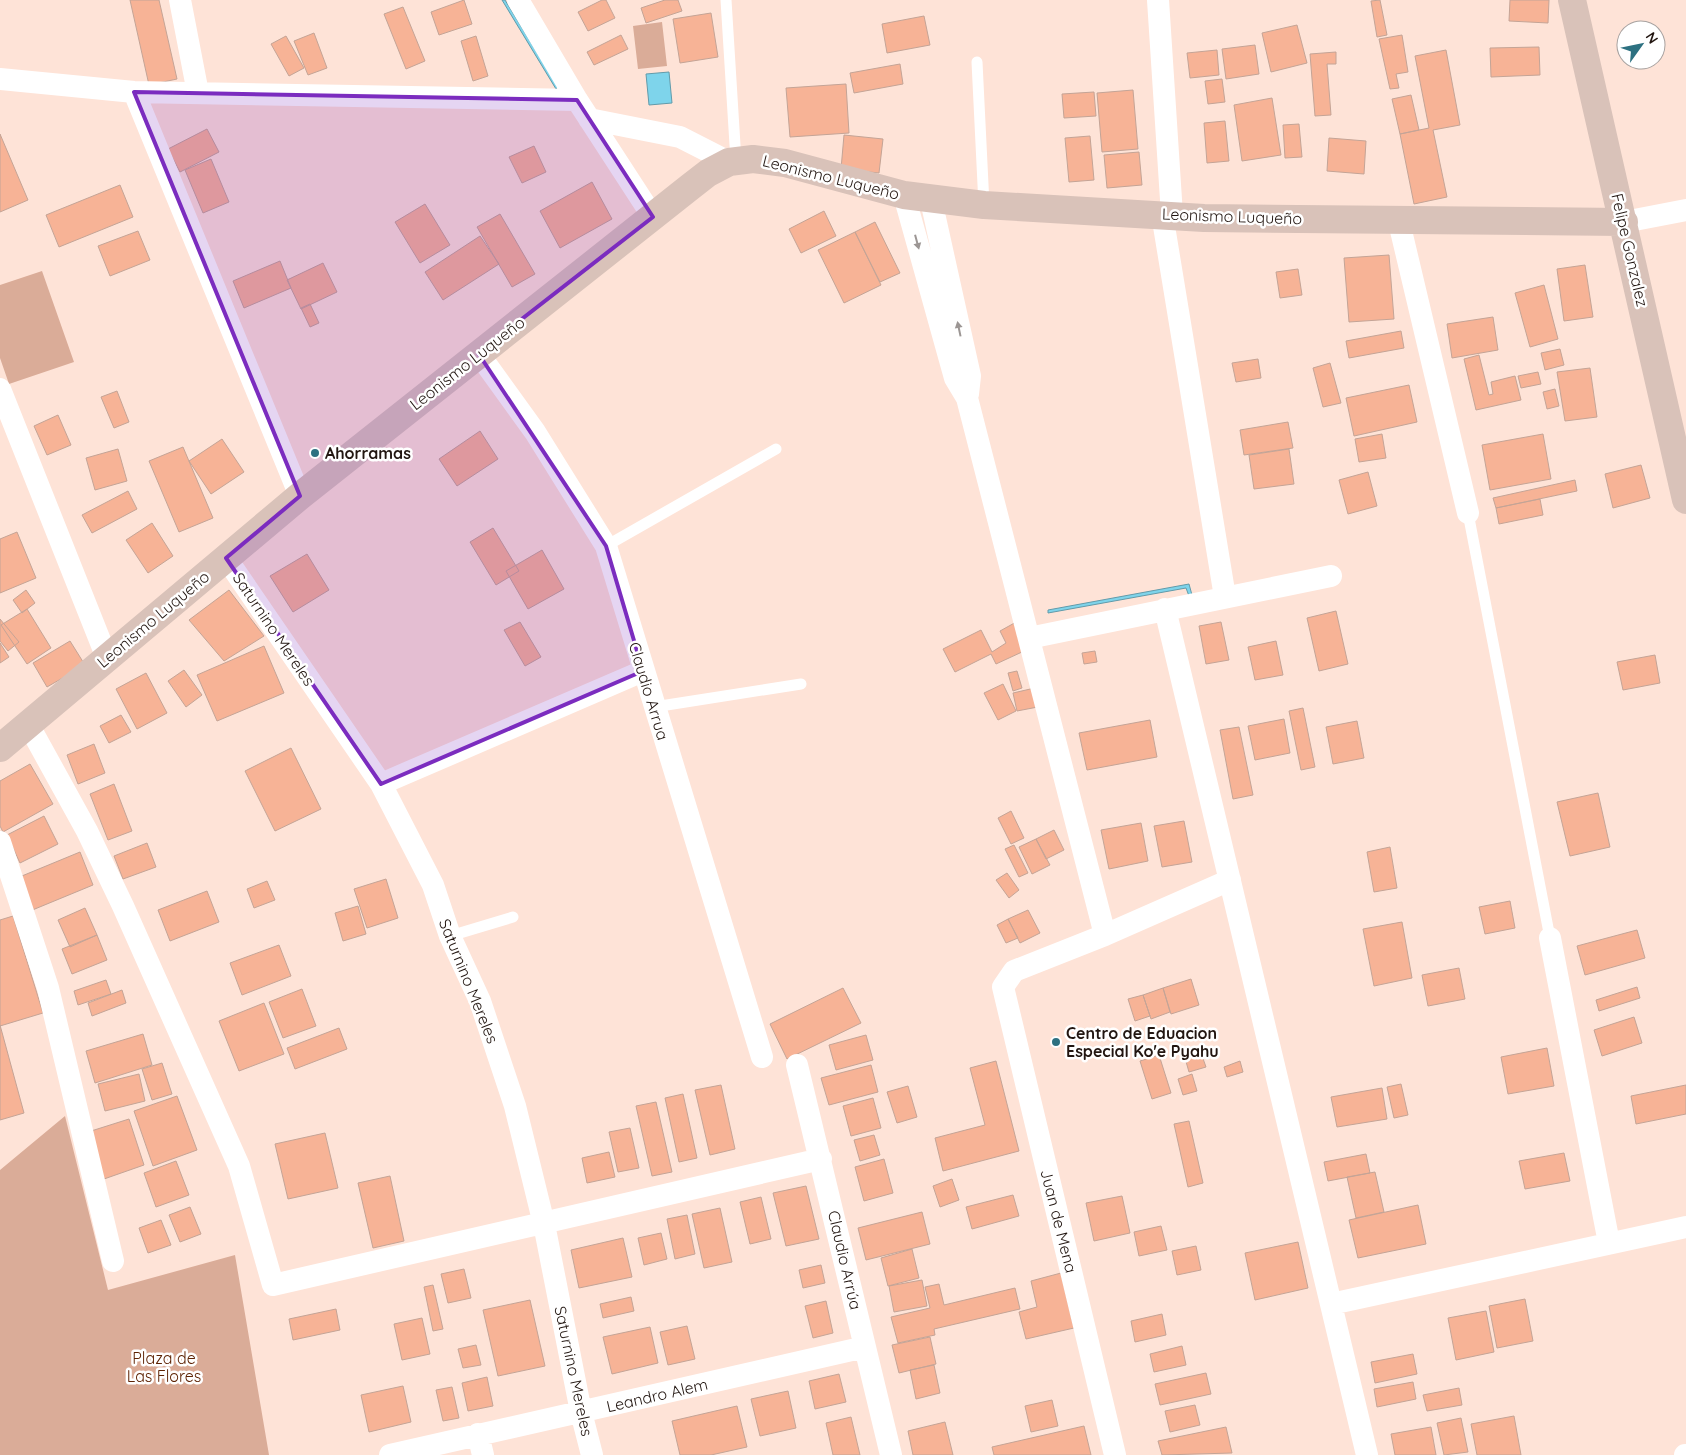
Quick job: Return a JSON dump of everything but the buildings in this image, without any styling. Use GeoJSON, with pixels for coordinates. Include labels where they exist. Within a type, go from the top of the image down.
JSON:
{"type":"FeatureCollection","features":[{"type":"Feature","properties":{"kind":"street"},"geometry":{"type":"LineString","coordinates":[[180,0],[198,93]]}},
{"type":"Feature","properties":{"kind":"street"},"geometry":{"type":"LineString","coordinates":[[518,0],[577,100],[653,217]]}},
{"type":"Feature","properties":{"kind":"street"},"geometry":{"type":"LineString","coordinates":[[1158,0],[1167,215],[1225,596]]}},
{"type":"Feature","properties":{"kind":"street","name":"Felipe Gonzalez"},"geometry":{"type":"LineString","coordinates":[[1572,0],[1686,500]]}},
{"type":"Feature","properties":{"kind":"street"},"geometry":{"type":"LineString","coordinates":[[0,79],[134,92],[577,100]]}},
{"type":"Feature","properties":{"kind":"street"},"geometry":{"type":"LineString","coordinates":[[134,92],[300,496]]}},
{"type":"Feature","properties":{"kind":"street"},"geometry":{"type":"LineString","coordinates":[[589,119],[680,137],[732,161]]}},
{"type":"Feature","properties":{"kind":"street","name":"Leonismo Luqueño"},"geometry":{"type":"LineString","coordinates":[[0,748],[300,496],[478,353],[708,173],[732,161],[753,159],[785,163],[904,195],[931,200],[984,205],[1204,218],[1398,218],[1624,222],[1686,210]]}},
{"type":"Feature","properties":{"kind":"street"},"geometry":{"type":"LineString","coordinates":[[904,195],[954,378],[967,398],[1105,935],[1230,880]]}},
{"type":"Feature","properties":{"kind":"street"},"geometry":{"type":"LineString","coordinates":[[931,200],[970,376],[967,398]]}},
{"type":"Feature","properties":{"kind":"street"},"geometry":{"type":"LineString","coordinates":[[1398,218],[1468,512]]}},
{"type":"Feature","properties":{"kind":"street","name":"Claudio Arrua"},"geometry":{"type":"LineString","coordinates":[[478,353],[535,432],[606,546],[762,1057]]}},
{"type":"Feature","properties":{"kind":"street"},"geometry":{"type":"LineString","coordinates":[[0,389],[107,658]]}},
{"type":"Feature","properties":{"kind":"street","name":"Saturnino Mereles"},"geometry":{"type":"LineString","coordinates":[[226,558],[381,784],[433,885],[450,936],[480,1001],[515,1106],[544,1224],[581,1412],[592,1455]]}},
{"type":"Feature","properties":{"kind":"street"},"geometry":{"type":"LineString","coordinates":[[1029,638],[1225,596],[1331,576]]}},
{"type":"Feature","properties":{"kind":"street"},"geometry":{"type":"LineString","coordinates":[[1165,609],[1367,1455]]}},
{"type":"Feature","properties":{"kind":"street"},"geometry":{"type":"LineString","coordinates":[[381,784],[643,671]]}},
{"type":"Feature","properties":{"kind":"street"},"geometry":{"type":"LineString","coordinates":[[28,724],[124,906],[240,1166],[273,1285],[821,1159]]}},
{"type":"Feature","properties":{"kind":"street"},"geometry":{"type":"LineString","coordinates":[[0,842],[48,988],[113,1261]]}},
{"type":"Feature","properties":{"kind":"street","name":"Juan de Mena"},"geometry":{"type":"LineString","coordinates":[[1105,935],[1014,971],[1003,987],[1116,1455]]}},
{"type":"Feature","properties":{"kind":"street"},"geometry":{"type":"LineString","coordinates":[[1550,938],[1610,1243]]}},
{"type":"Feature","properties":{"kind":"street","name":"Claudio Arrúa"},"geometry":{"type":"LineString","coordinates":[[797,1065],[891,1455]]}},
{"type":"Feature","properties":{"kind":"street"},"geometry":{"type":"LineString","coordinates":[[1331,1304],[1686,1226]]}},
{"type":"Feature","properties":{"kind":"street","name":"Leandro Alem"},"geometry":{"type":"LineString","coordinates":[[390,1455],[481,1445],[581,1412],[865,1347]]}},
{"type":"Feature","properties":{"kind":"lane"},"geometry":{"type":"LineString","coordinates":[[726,0],[732,161]]}},
{"type":"Feature","properties":{"kind":"lane"},"geometry":{"type":"LineString","coordinates":[[977,62],[984,205]]}},
{"type":"Feature","properties":{"kind":"lane"},"geometry":{"type":"LineString","coordinates":[[606,546],[776,449]]}},
{"type":"Feature","properties":{"kind":"lane"},"geometry":{"type":"LineString","coordinates":[[1468,512],[1550,938]]}},
{"type":"Feature","properties":{"kind":"lane"},"geometry":{"type":"LineString","coordinates":[[654,707],[801,684]]}},
{"type":"Feature","properties":{"kind":"lane"},"geometry":{"type":"LineString","coordinates":[[450,936],[512,917]]}},
{"type":"Feature","properties":{"kind":"highlighted area"},"geometry":{"type":"Polygon","coordinates":[[[134,92],[577,100],[653,217],[478,353],[606,546],[643,671],[381,784],[226,558],[300,496],[134,92]]]}},
{"type":"Feature","properties":{"kind":"green space"},"geometry":{"type":"Polygon","coordinates":[[[662,22],[667,66],[638,69],[633,26],[662,22]]]}},
{"type":"Feature","properties":{"kind":"green space"},"geometry":{"type":"Polygon","coordinates":[[[42,271],[74,362],[9,384],[0,358],[0,285],[42,271]]]}},
{"type":"Feature","properties":{"kind":"green space","name":"Plaza de Las Flores"},"geometry":{"type":"Polygon","coordinates":[[[65,1116],[108,1290],[235,1255],[269,1455],[0,1455],[0,1170],[65,1116]]]}},
{"type":"Feature","properties":{"kind":"water"},"geometry":{"type":"Polygon","coordinates":[[[502,0],[505,0],[558,87],[556,89],[502,0]]]}},
{"type":"Feature","properties":{"kind":"water"},"geometry":{"type":"Polygon","coordinates":[[[669,72],[672,103],[649,105],[646,74],[669,72]]]}},
{"type":"Feature","properties":{"kind":"water"},"geometry":{"type":"Polygon","coordinates":[[[1189,584],[1192,595],[1189,596],[1186,588],[1048,613],[1048,610],[1189,584]]]}},
{"type":"Feature","properties":{"kind":"place","name":"Ahorramas"},"geometry":{"type":"Point","coordinates":[315,453]}},
{"type":"Feature","properties":{"kind":"place","name":"Centro de Eduacion Especial Ko'e Pyahu"},"geometry":{"type":"Point","coordinates":[1056,1042]}}]}
